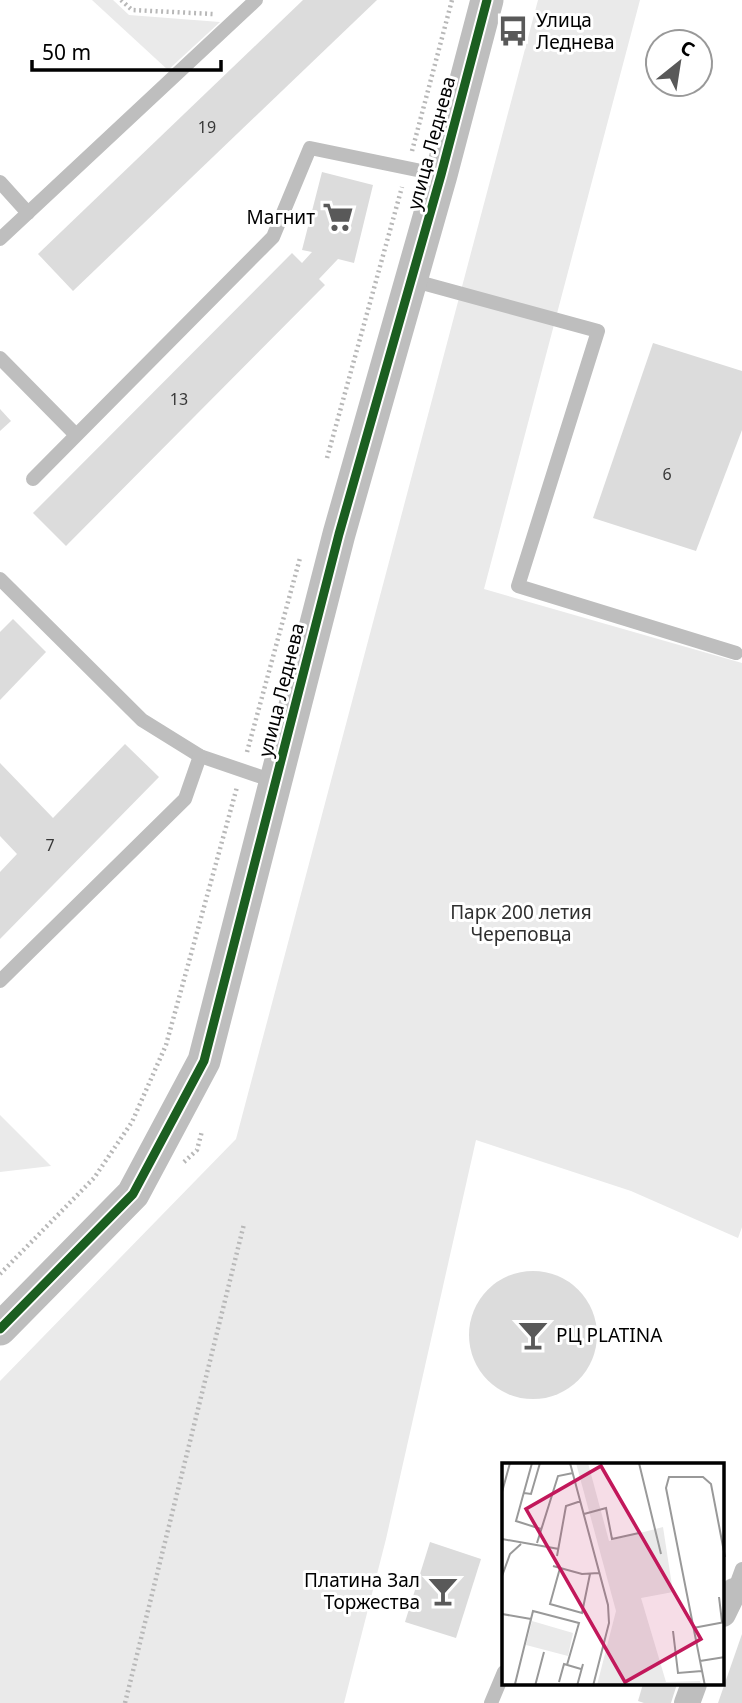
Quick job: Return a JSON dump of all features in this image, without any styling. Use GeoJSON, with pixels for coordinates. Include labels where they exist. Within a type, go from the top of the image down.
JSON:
{"type":"FeatureCollection","features":[{"type":"Feature","properties":{"kind":"street","name":"улица Леднева"},"geometry":{"type":"LineString","coordinates":[[0,1329],[133,1194],[204,1061],[339,534],[441,175],[487,0]]}},
{"type":"Feature","properties":{"kind":"street"},"geometry":{"type":"LineString","coordinates":[[687,1703],[693,1686]]}},
{"type":"Feature","properties":{"kind":"lane"},"geometry":{"type":"LineString","coordinates":[[0,239],[256,0]]}},
{"type":"Feature","properties":{"kind":"lane"},"geometry":{"type":"LineString","coordinates":[[33,479],[273,237],[310,148],[441,175]]}},
{"type":"Feature","properties":{"kind":"lane"},"geometry":{"type":"LineString","coordinates":[[0,182],[28,213]]}},
{"type":"Feature","properties":{"kind":"lane"},"geometry":{"type":"LineString","coordinates":[[411,280],[598,331],[518,586],[736,653]]}},
{"type":"Feature","properties":{"kind":"lane"},"geometry":{"type":"LineString","coordinates":[[0,358],[75,435]]}},
{"type":"Feature","properties":{"kind":"lane"},"geometry":{"type":"LineString","coordinates":[[1,581],[142,720],[200,756],[276,782]]}},
{"type":"Feature","properties":{"kind":"lane"},"geometry":{"type":"LineString","coordinates":[[0,981],[186,799],[200,756]]}},
{"type":"Feature","properties":{"kind":"lane"},"geometry":{"type":"LineString","coordinates":[[491,1703],[502,1677]]}},
{"type":"Feature","properties":{"kind":"path"},"geometry":{"type":"LineString","coordinates":[[121,0],[132,10],[238,15]]}},
{"type":"Feature","properties":{"kind":"path"},"geometry":{"type":"LineString","coordinates":[[385,248],[452,0]]}},
{"type":"Feature","properties":{"kind":"path"},"geometry":{"type":"LineString","coordinates":[[125,1703],[244,1224]]}},
{"type":"Feature","properties":{"kind":"green space"},"geometry":{"type":"Polygon","coordinates":[[[92,0],[113,0],[129,15],[220,22],[168,70],[92,0]]]}},
{"type":"Feature","properties":{"kind":"green space","name":"Парк 200 летия Череповца"},"geometry":{"type":"Polygon","coordinates":[[[538,0],[640,0],[484,589],[742,663],[742,1227],[738,1238],[631,1191],[476,1140],[386,1539],[344,1703],[0,1703],[0,1381],[236,1139],[538,0]]]}},
{"type":"Feature","properties":{"kind":"green space"},"geometry":{"type":"Polygon","coordinates":[[[0,1115],[51,1166],[0,1172],[0,1115]]]}},
{"type":"Feature","properties":{"kind":"building"},"geometry":{"type":"Polygon","coordinates":[[[303,0],[377,0],[73,291],[38,254],[303,0]]]}},
{"type":"Feature","properties":{"kind":"building"},"geometry":{"type":"Polygon","coordinates":[[[322,172],[373,185],[354,263],[338,259],[319,279],[325,285],[66,546],[33,513],[292,253],[302,263],[312,252],[302,250],[322,172]]]}},
{"type":"Feature","properties":{"kind":"building"},"geometry":{"type":"Polygon","coordinates":[[[653,343],[742,371],[742,430],[696,551],[593,518],[653,343]]]}},
{"type":"Feature","properties":{"kind":"building"},"geometry":{"type":"Polygon","coordinates":[[[0,409],[11,421],[0,431],[0,409]]]}},
{"type":"Feature","properties":{"kind":"building"},"geometry":{"type":"Polygon","coordinates":[[[13,619],[46,652],[0,700],[0,632],[13,619]]]}},
{"type":"Feature","properties":{"kind":"building"},"geometry":{"type":"Polygon","coordinates":[[[125,744],[159,777],[0,939],[0,872],[17,854],[0,836],[0,763],[53,818],[125,744]]]}},
{"type":"Feature","properties":{"kind":"building","name":"РЦ PLATINA"},"geometry":{"type":"Polygon","coordinates":[[[533,1271],[557,1276],[578,1290],[592,1311],[597,1335],[592,1359],[578,1380],[557,1394],[533,1399],[509,1394],[488,1380],[474,1359],[469,1335],[474,1311],[488,1290],[509,1276],[533,1271]]]}},
{"type":"Feature","properties":{"kind":"building","name":"Платина Зал Торжества"},"geometry":{"type":"Polygon","coordinates":[[[430,1542],[481,1559],[456,1638],[405,1622],[430,1542]]]}},
{"type":"Feature","properties":{"kind":"building"},"geometry":{"type":"Polygon","coordinates":[[[742,1634],[742,1703],[718,1703],[742,1634]]]}},
{"type":"Feature","properties":{"kind":"building"},"geometry":{"type":"Polygon","coordinates":[[[642,1686],[676,1686],[671,1703],[638,1701],[642,1686]]]}},
{"type":"Feature","properties":{"kind":"cycle path"},"geometry":{"type":"LineString","coordinates":[[0,1329],[133,1194],[204,1061],[339,534],[441,175],[487,0]]}},
{"type":"Feature","properties":{"kind":"place","name":"Улица Леднева"},"geometry":{"type":"Point","coordinates":[513,31]}},
{"type":"Feature","properties":{"kind":"place","name":"Магнит"},"geometry":{"type":"Point","coordinates":[338,217]}},
{"type":"Feature","properties":{"kind":"place","name":"РЦ PLATINA"},"geometry":{"type":"Point","coordinates":[533,1335]}},
{"type":"Feature","properties":{"kind":"place","name":"Платина Зал Торжества"},"geometry":{"type":"Point","coordinates":[443,1591]}}]}
